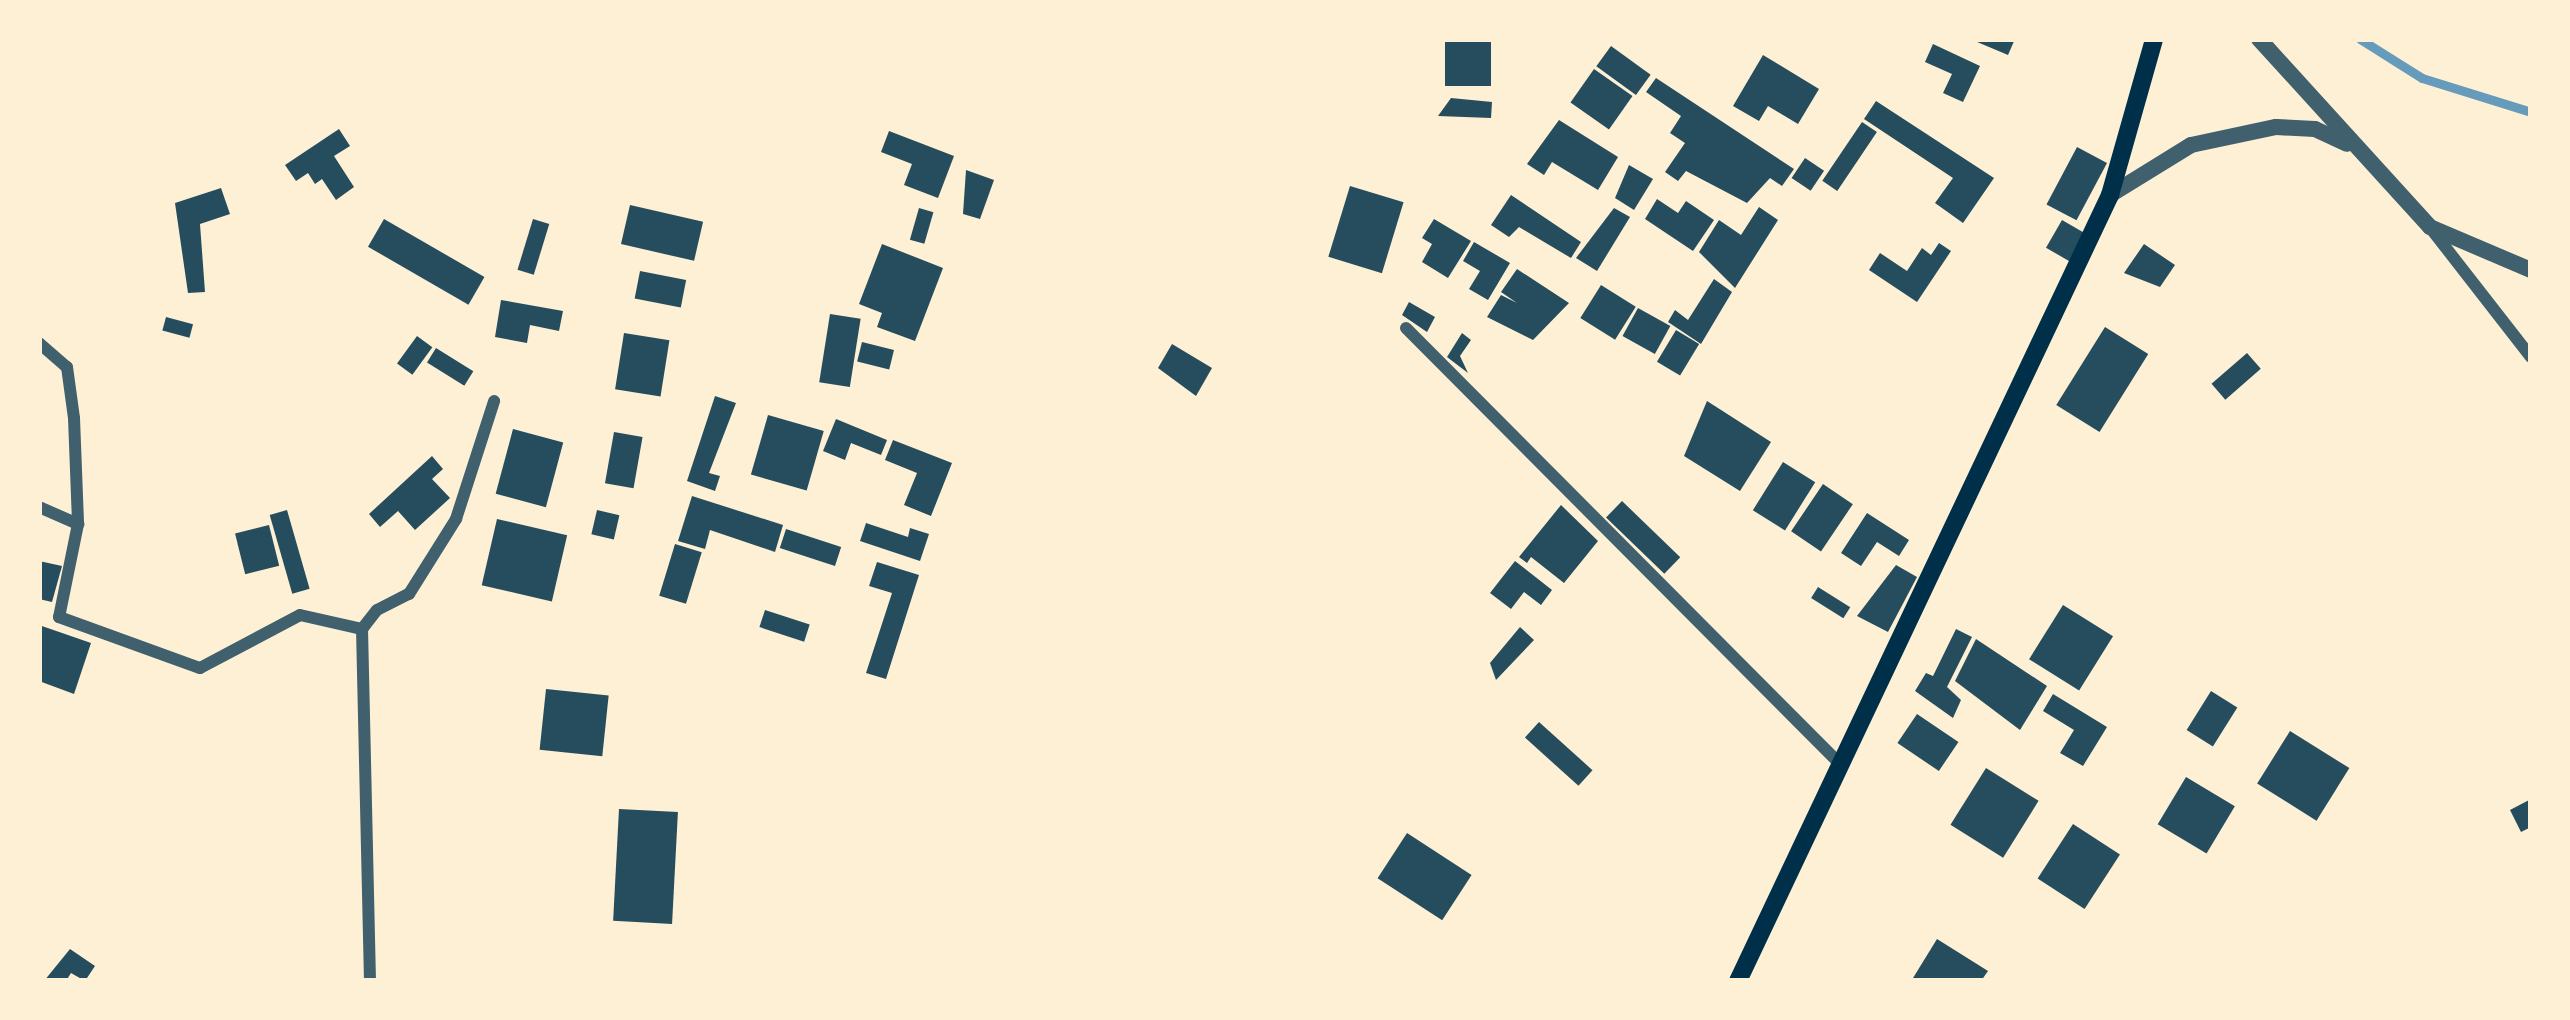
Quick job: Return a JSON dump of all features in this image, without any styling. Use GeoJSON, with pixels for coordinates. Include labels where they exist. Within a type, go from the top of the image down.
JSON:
{"type":"FeatureCollection","features":[{"type":"Feature","properties":{"kind":"main road"},"geometry":{"type":"LineString","coordinates":[[1738,981],[1836,760],[2110,195],[2153,39]]}},
{"type":"Feature","properties":{"kind":"street"},"geometry":{"type":"LineString","coordinates":[[2259,39],[2275,65],[2383,167],[2531,357]]}},
{"type":"Feature","properties":{"kind":"street"},"geometry":{"type":"LineString","coordinates":[[2110,195],[2191,145],[2276,128],[2338,137],[2383,167]]}},
{"type":"Feature","properties":{"kind":"street"},"geometry":{"type":"LineString","coordinates":[[2430,227],[2531,270]]}},
{"type":"Feature","properties":{"kind":"street"},"geometry":{"type":"LineString","coordinates":[[1406,328],[1836,760]]}},
{"type":"Feature","properties":{"kind":"street"},"geometry":{"type":"LineString","coordinates":[[39,343],[68,367],[78,524],[58,617],[200,668],[300,615],[362,629]]}},
{"type":"Feature","properties":{"kind":"street"},"geometry":{"type":"LineString","coordinates":[[370,981],[362,629],[377,610],[409,594],[456,519],[494,401]]}},
{"type":"Feature","properties":{"kind":"street"},"geometry":{"type":"LineString","coordinates":[[39,507],[78,524]]}},
{"type":"Feature","properties":{"kind":"building"},"geometry":{"type":"Polygon","coordinates":[[[1445,39],[1491,39],[1491,86],[1445,86],[1445,39]]]}},
{"type":"Feature","properties":{"kind":"building"},"geometry":{"type":"Polygon","coordinates":[[[1970,39],[2015,39],[2008,55],[1970,39]]]}},
{"type":"Feature","properties":{"kind":"building"},"geometry":{"type":"Polygon","coordinates":[[[1933,44],[1980,66],[1963,102],[1943,93],[1952,74],[1925,62],[1933,44]]]}},
{"type":"Feature","properties":{"kind":"building"},"geometry":{"type":"Polygon","coordinates":[[[1611,46],[1651,75],[1636,95],[1596,66],[1611,46]]]}},
{"type":"Feature","properties":{"kind":"building"},"geometry":{"type":"Polygon","coordinates":[[[1763,55],[1819,89],[1798,124],[1768,106],[1759,121],[1733,106],[1763,55]]]}},
{"type":"Feature","properties":{"kind":"building"},"geometry":{"type":"Polygon","coordinates":[[[1594,69],[1633,96],[1609,130],[1570,103],[1594,69]]]}},
{"type":"Feature","properties":{"kind":"building"},"geometry":{"type":"Polygon","coordinates":[[[1656,78],[1794,169],[1782,186],[1770,178],[1747,203],[1686,171],[1678,181],[1665,172],[1685,143],[1670,133],[1681,116],[1646,92],[1656,78]]]}},
{"type":"Feature","properties":{"kind":"building"},"geometry":{"type":"Polygon","coordinates":[[[1451,98],[1492,102],[1491,118],[1438,116],[1451,98]]]}},
{"type":"Feature","properties":{"kind":"building"},"geometry":{"type":"Polygon","coordinates":[[[1876,101],[1994,178],[1963,223],[1935,203],[1953,178],[1864,119],[1876,101]]]}},
{"type":"Feature","properties":{"kind":"building"},"geometry":{"type":"Polygon","coordinates":[[[1559,120],[1618,157],[1598,190],[1552,162],[1544,175],[1527,164],[1559,120]]]}},
{"type":"Feature","properties":{"kind":"building"},"geometry":{"type":"Polygon","coordinates":[[[1862,122],[1877,132],[1837,191],[1822,181],[1862,122]]]}},
{"type":"Feature","properties":{"kind":"building"},"geometry":{"type":"Polygon","coordinates":[[[339,129],[350,146],[334,156],[354,187],[336,200],[322,179],[315,184],[308,173],[296,181],[285,165],[339,129]]]}},
{"type":"Feature","properties":{"kind":"building"},"geometry":{"type":"Polygon","coordinates":[[[889,131],[954,156],[938,198],[904,185],[912,164],[881,152],[889,131]]]}},
{"type":"Feature","properties":{"kind":"building"},"geometry":{"type":"Polygon","coordinates":[[[2077,147],[2107,163],[2077,220],[2046,204],[2077,147]]]}},
{"type":"Feature","properties":{"kind":"building"},"geometry":{"type":"Polygon","coordinates":[[[1805,158],[1824,171],[1811,191],[1792,178],[1805,158]]]}},
{"type":"Feature","properties":{"kind":"building"},"geometry":{"type":"Polygon","coordinates":[[[1629,165],[1653,179],[1634,210],[1615,198],[1629,165]]]}},
{"type":"Feature","properties":{"kind":"building"},"geometry":{"type":"Polygon","coordinates":[[[966,170],[994,180],[980,219],[963,214],[966,170]]]}},
{"type":"Feature","properties":{"kind":"building"},"geometry":{"type":"Polygon","coordinates":[[[1350,186],[1404,202],[1382,273],[1328,257],[1350,186]]]}},
{"type":"Feature","properties":{"kind":"building"},"geometry":{"type":"Polygon","coordinates":[[[221,188],[230,214],[200,224],[205,292],[188,293],[175,203],[221,188]]]}},
{"type":"Feature","properties":{"kind":"building"},"geometry":{"type":"Polygon","coordinates":[[[1511,195],[1581,242],[1571,258],[1519,227],[1509,237],[1491,225],[1511,195]]]}},
{"type":"Feature","properties":{"kind":"building"},"geometry":{"type":"Polygon","coordinates":[[[1657,199],[1678,213],[1686,201],[1714,220],[1693,251],[1645,219],[1657,199]]]}},
{"type":"Feature","properties":{"kind":"building"},"geometry":{"type":"Polygon","coordinates":[[[630,205],[703,222],[694,261],[621,244],[630,205]]]}},
{"type":"Feature","properties":{"kind":"building"},"geometry":{"type":"Polygon","coordinates":[[[1759,207],[1778,220],[1735,288],[1699,252],[1719,220],[1741,235],[1759,207]]]}},
{"type":"Feature","properties":{"kind":"building"},"geometry":{"type":"Polygon","coordinates":[[[919,208],[933,212],[924,244],[910,240],[919,208]]]}},
{"type":"Feature","properties":{"kind":"building"},"geometry":{"type":"Polygon","coordinates":[[[1614,208],[1630,217],[1597,271],[1576,258],[1614,208]]]}},
{"type":"Feature","properties":{"kind":"building"},"geometry":{"type":"Polygon","coordinates":[[[384,219],[484,277],[468,305],[368,247],[384,219]]]}},
{"type":"Feature","properties":{"kind":"building"},"geometry":{"type":"Polygon","coordinates":[[[533,219],[549,224],[534,275],[518,270],[533,219]]]}},
{"type":"Feature","properties":{"kind":"building"},"geometry":{"type":"Polygon","coordinates":[[[1434,219],[1471,241],[1448,278],[1422,262],[1432,244],[1422,238],[1434,219]]]}},
{"type":"Feature","properties":{"kind":"building"},"geometry":{"type":"Polygon","coordinates":[[[2062,220],[2088,235],[2072,263],[2046,248],[2062,220]]]}},
{"type":"Feature","properties":{"kind":"building"},"geometry":{"type":"Polygon","coordinates":[[[1474,242],[1510,263],[1488,300],[1469,289],[1480,271],[1463,261],[1474,242]]]}},
{"type":"Feature","properties":{"kind":"building"},"geometry":{"type":"Polygon","coordinates":[[[1939,243],[1951,251],[1917,302],[1869,270],[1880,253],[1907,271],[1922,248],[1931,255],[1939,243]]]}},
{"type":"Feature","properties":{"kind":"building"},"geometry":{"type":"Polygon","coordinates":[[[882,244],[943,268],[915,341],[877,327],[882,313],[859,304],[882,244]]]}},
{"type":"Feature","properties":{"kind":"building"},"geometry":{"type":"Polygon","coordinates":[[[2144,244],[2175,265],[2160,287],[2124,273],[2144,244]]]}},
{"type":"Feature","properties":{"kind":"building"},"geometry":{"type":"Polygon","coordinates":[[[1517,269],[1569,303],[1533,340],[1487,317],[1501,295],[1517,303],[1501,292],[1517,269]]]}},
{"type":"Feature","properties":{"kind":"building"},"geometry":{"type":"Polygon","coordinates":[[[640,271],[686,280],[681,307],[635,298],[640,271]]]}},
{"type":"Feature","properties":{"kind":"building"},"geometry":{"type":"Polygon","coordinates":[[[1714,279],[1732,292],[1701,344],[1668,322],[1675,310],[1688,320],[1714,279]]]}},
{"type":"Feature","properties":{"kind":"building"},"geometry":{"type":"Polygon","coordinates":[[[1601,285],[1636,307],[1615,340],[1580,318],[1601,285]]]}},
{"type":"Feature","properties":{"kind":"building"},"geometry":{"type":"Polygon","coordinates":[[[501,300],[563,311],[559,331],[530,325],[527,343],[495,337],[501,300]]]}},
{"type":"Feature","properties":{"kind":"building"},"geometry":{"type":"Polygon","coordinates":[[[1409,302],[1435,317],[1427,332],[1402,315],[1409,302]]]}},
{"type":"Feature","properties":{"kind":"building"},"geometry":{"type":"Polygon","coordinates":[[[1638,308],[1670,326],[1655,354],[1622,336],[1638,308]]]}},
{"type":"Feature","properties":{"kind":"building"},"geometry":{"type":"Polygon","coordinates":[[[830,314],[861,319],[850,387],[819,382],[830,314]]]}},
{"type":"Feature","properties":{"kind":"building"},"geometry":{"type":"Polygon","coordinates":[[[166,317],[193,324],[189,338],[162,331],[166,317]]]}},
{"type":"Feature","properties":{"kind":"building"},"geometry":{"type":"Polygon","coordinates":[[[2105,327],[2148,354],[2099,432],[2056,405],[2105,327]]]}},
{"type":"Feature","properties":{"kind":"building"},"geometry":{"type":"Polygon","coordinates":[[[1676,330],[1699,344],[1680,376],[1657,362],[1676,330]]]}},
{"type":"Feature","properties":{"kind":"building"},"geometry":{"type":"Polygon","coordinates":[[[624,333],[669,340],[661,396],[615,389],[624,333]]]}},
{"type":"Feature","properties":{"kind":"building"},"geometry":{"type":"Polygon","coordinates":[[[1462,333],[1471,340],[1460,356],[1468,373],[1447,357],[1462,333]]]}},
{"type":"Feature","properties":{"kind":"building"},"geometry":{"type":"Polygon","coordinates":[[[417,336],[432,347],[412,375],[397,364],[417,336]]]}},
{"type":"Feature","properties":{"kind":"building"},"geometry":{"type":"Polygon","coordinates":[[[862,342],[894,350],[889,369],[857,361],[862,342]]]}},
{"type":"Feature","properties":{"kind":"building"},"geometry":{"type":"Polygon","coordinates":[[[1172,344],[1212,368],[1196,396],[1158,368],[1172,344]]]}},
{"type":"Feature","properties":{"kind":"building"},"geometry":{"type":"Polygon","coordinates":[[[436,348],[473,371],[464,386],[427,362],[436,348]]]}},
{"type":"Feature","properties":{"kind":"building"},"geometry":{"type":"Polygon","coordinates":[[[2247,353],[2261,369],[2225,400],[2212,384],[2247,353]]]}},
{"type":"Feature","properties":{"kind":"building"},"geometry":{"type":"Polygon","coordinates":[[[715,396],[736,403],[709,473],[720,476],[715,491],[687,481],[715,396]]]}},
{"type":"Feature","properties":{"kind":"building"},"geometry":{"type":"Polygon","coordinates":[[[1707,401],[1771,442],[1740,491],[1684,456],[1707,401]]]}},
{"type":"Feature","properties":{"kind":"building"},"geometry":{"type":"Polygon","coordinates":[[[768,415],[824,431],[807,491],[751,475],[768,415]]]}},
{"type":"Feature","properties":{"kind":"building"},"geometry":{"type":"Polygon","coordinates":[[[836,419],[887,440],[881,455],[851,443],[845,460],[823,451],[836,419]]]}},
{"type":"Feature","properties":{"kind":"building"},"geometry":{"type":"Polygon","coordinates":[[[513,429],[563,442],[546,507],[496,494],[513,429]]]}},
{"type":"Feature","properties":{"kind":"building"},"geometry":{"type":"Polygon","coordinates":[[[614,432],[643,437],[634,488],[605,483],[614,432]]]}},
{"type":"Feature","properties":{"kind":"building"},"geometry":{"type":"Polygon","coordinates":[[[893,440],[952,463],[931,516],[904,505],[917,473],[885,460],[893,440]]]}},
{"type":"Feature","properties":{"kind":"building"},"geometry":{"type":"Polygon","coordinates":[[[432,456],[443,469],[432,479],[450,498],[415,530],[398,511],[380,527],[369,514],[432,456]]]}},
{"type":"Feature","properties":{"kind":"building"},"geometry":{"type":"Polygon","coordinates":[[[1783,462],[1815,482],[1785,530],[1753,510],[1783,462]]]}},
{"type":"Feature","properties":{"kind":"building"},"geometry":{"type":"Polygon","coordinates":[[[1823,484],[1853,504],[1821,551],[1791,531],[1823,484]]]}},
{"type":"Feature","properties":{"kind":"building"},"geometry":{"type":"Polygon","coordinates":[[[692,496],[783,525],[775,552],[710,530],[705,549],[678,541],[692,496]]]}},
{"type":"Feature","properties":{"kind":"building"},"geometry":{"type":"Polygon","coordinates":[[[1622,501],[1680,557],[1664,574],[1606,518],[1622,501]]]}},
{"type":"Feature","properties":{"kind":"building"},"geometry":{"type":"Polygon","coordinates":[[[1561,505],[1598,541],[1564,583],[1531,557],[1527,563],[1519,557],[1561,505]]]}},
{"type":"Feature","properties":{"kind":"building"},"geometry":{"type":"Polygon","coordinates":[[[287,510],[310,589],[292,594],[270,515],[287,510]]]}},
{"type":"Feature","properties":{"kind":"building"},"geometry":{"type":"Polygon","coordinates":[[[597,510],[619,515],[614,540],[591,534],[597,510]]]}},
{"type":"Feature","properties":{"kind":"building"},"geometry":{"type":"Polygon","coordinates":[[[1867,513],[1909,540],[1899,556],[1877,542],[1861,566],[1841,553],[1867,513]]]}},
{"type":"Feature","properties":{"kind":"building"},"geometry":{"type":"Polygon","coordinates":[[[497,519],[567,535],[552,601],[482,585],[497,519]]]}},
{"type":"Feature","properties":{"kind":"building"},"geometry":{"type":"Polygon","coordinates":[[[866,523],[908,537],[910,528],[929,534],[920,561],[860,541],[866,523]]]}},
{"type":"Feature","properties":{"kind":"building"},"geometry":{"type":"Polygon","coordinates":[[[269,525],[279,566],[245,574],[235,533],[269,525]]]}},
{"type":"Feature","properties":{"kind":"building"},"geometry":{"type":"Polygon","coordinates":[[[786,529],[841,547],[835,566],[780,548],[786,529]]]}},
{"type":"Feature","properties":{"kind":"building"},"geometry":{"type":"Polygon","coordinates":[[[675,544],[702,552],[686,604],[659,596],[675,544]]]}},
{"type":"Feature","properties":{"kind":"building"},"geometry":{"type":"Polygon","coordinates":[[[39,561],[62,566],[52,602],[39,599],[39,561]]]}},
{"type":"Feature","properties":{"kind":"building"},"geometry":{"type":"Polygon","coordinates":[[[1515,561],[1552,590],[1541,605],[1524,592],[1511,609],[1490,593],[1515,561]]]}},
{"type":"Feature","properties":{"kind":"building"},"geometry":{"type":"Polygon","coordinates":[[[877,562],[919,575],[886,679],[866,673],[892,593],[869,586],[877,562]]]}},
{"type":"Feature","properties":{"kind":"building"},"geometry":{"type":"Polygon","coordinates":[[[1896,565],[1917,577],[1888,632],[1857,616],[1896,565]]]}},
{"type":"Feature","properties":{"kind":"building"},"geometry":{"type":"Polygon","coordinates":[[[1818,587],[1850,607],[1843,618],[1811,598],[1818,587]]]}},
{"type":"Feature","properties":{"kind":"building"},"geometry":{"type":"Polygon","coordinates":[[[2063,605],[2113,636],[2079,691],[2029,659],[2063,605]]]}},
{"type":"Feature","properties":{"kind":"building"},"geometry":{"type":"Polygon","coordinates":[[[765,610],[810,625],[804,642],[759,627],[765,610]]]}},
{"type":"Feature","properties":{"kind":"building"},"geometry":{"type":"Polygon","coordinates":[[[39,625],[91,643],[74,694],[39,681],[39,625]]]}},
{"type":"Feature","properties":{"kind":"building"},"geometry":{"type":"Polygon","coordinates":[[[1520,627],[1534,640],[1496,680],[1490,663],[1520,627]]]}},
{"type":"Feature","properties":{"kind":"building"},"geometry":{"type":"Polygon","coordinates":[[[1956,629],[1972,637],[1947,687],[1961,700],[1953,718],[1915,691],[1926,673],[1933,676],[1956,629]]]}},
{"type":"Feature","properties":{"kind":"building"},"geometry":{"type":"Polygon","coordinates":[[[1976,639],[2047,686],[2020,730],[1955,681],[1976,639]]]}},
{"type":"Feature","properties":{"kind":"building"},"geometry":{"type":"Polygon","coordinates":[[[546,689],[609,696],[602,756],[540,750],[546,689]]]}},
{"type":"Feature","properties":{"kind":"building"},"geometry":{"type":"Polygon","coordinates":[[[2211,691],[2237,707],[2213,746],[2187,730],[2211,691]]]}},
{"type":"Feature","properties":{"kind":"building"},"geometry":{"type":"Polygon","coordinates":[[[2053,694],[2107,727],[2083,766],[2060,753],[2074,730],[2043,711],[2053,694]]]}},
{"type":"Feature","properties":{"kind":"building"},"geometry":{"type":"Polygon","coordinates":[[[1917,714],[1958,742],[1939,771],[1897,743],[1917,714]]]}},
{"type":"Feature","properties":{"kind":"building"},"geometry":{"type":"Polygon","coordinates":[[[1539,722],[1593,770],[1578,786],[1525,738],[1539,722]]]}},
{"type":"Feature","properties":{"kind":"building"},"geometry":{"type":"Polygon","coordinates":[[[2290,731],[2349,768],[2317,821],[2257,784],[2290,731]]]}},
{"type":"Feature","properties":{"kind":"building"},"geometry":{"type":"Polygon","coordinates":[[[1986,768],[2039,801],[2003,858],[1950,825],[1986,768]]]}},
{"type":"Feature","properties":{"kind":"building"},"geometry":{"type":"Polygon","coordinates":[[[2186,777],[2235,806],[2207,854],[2158,824],[2186,777]]]}},
{"type":"Feature","properties":{"kind":"building"},"geometry":{"type":"Polygon","coordinates":[[[2531,799],[2531,827],[2521,832],[2510,810],[2531,799]]]}},
{"type":"Feature","properties":{"kind":"building"},"geometry":{"type":"Polygon","coordinates":[[[619,809],[678,812],[672,924],[613,921],[619,809]]]}},
{"type":"Feature","properties":{"kind":"building"},"geometry":{"type":"Polygon","coordinates":[[[2073,824],[2120,854],[2085,909],[2038,879],[2073,824]]]}},
{"type":"Feature","properties":{"kind":"building"},"geometry":{"type":"Polygon","coordinates":[[[1407,833],[1472,875],[1442,920],[1378,878],[1407,833]]]}},
{"type":"Feature","properties":{"kind":"building"},"geometry":{"type":"Polygon","coordinates":[[[1937,939],[1988,971],[1981,981],[1913,978],[1937,939]]]}},
{"type":"Feature","properties":{"kind":"building"},"geometry":{"type":"Polygon","coordinates":[[[70,949],[95,966],[85,981],[71,973],[66,981],[44,981],[70,949]]]}},
{"type":"Feature","properties":{"kind":"waterway"},"geometry":{"type":"LineString","coordinates":[[2360,39],[2422,78],[2531,112]]}}]}
